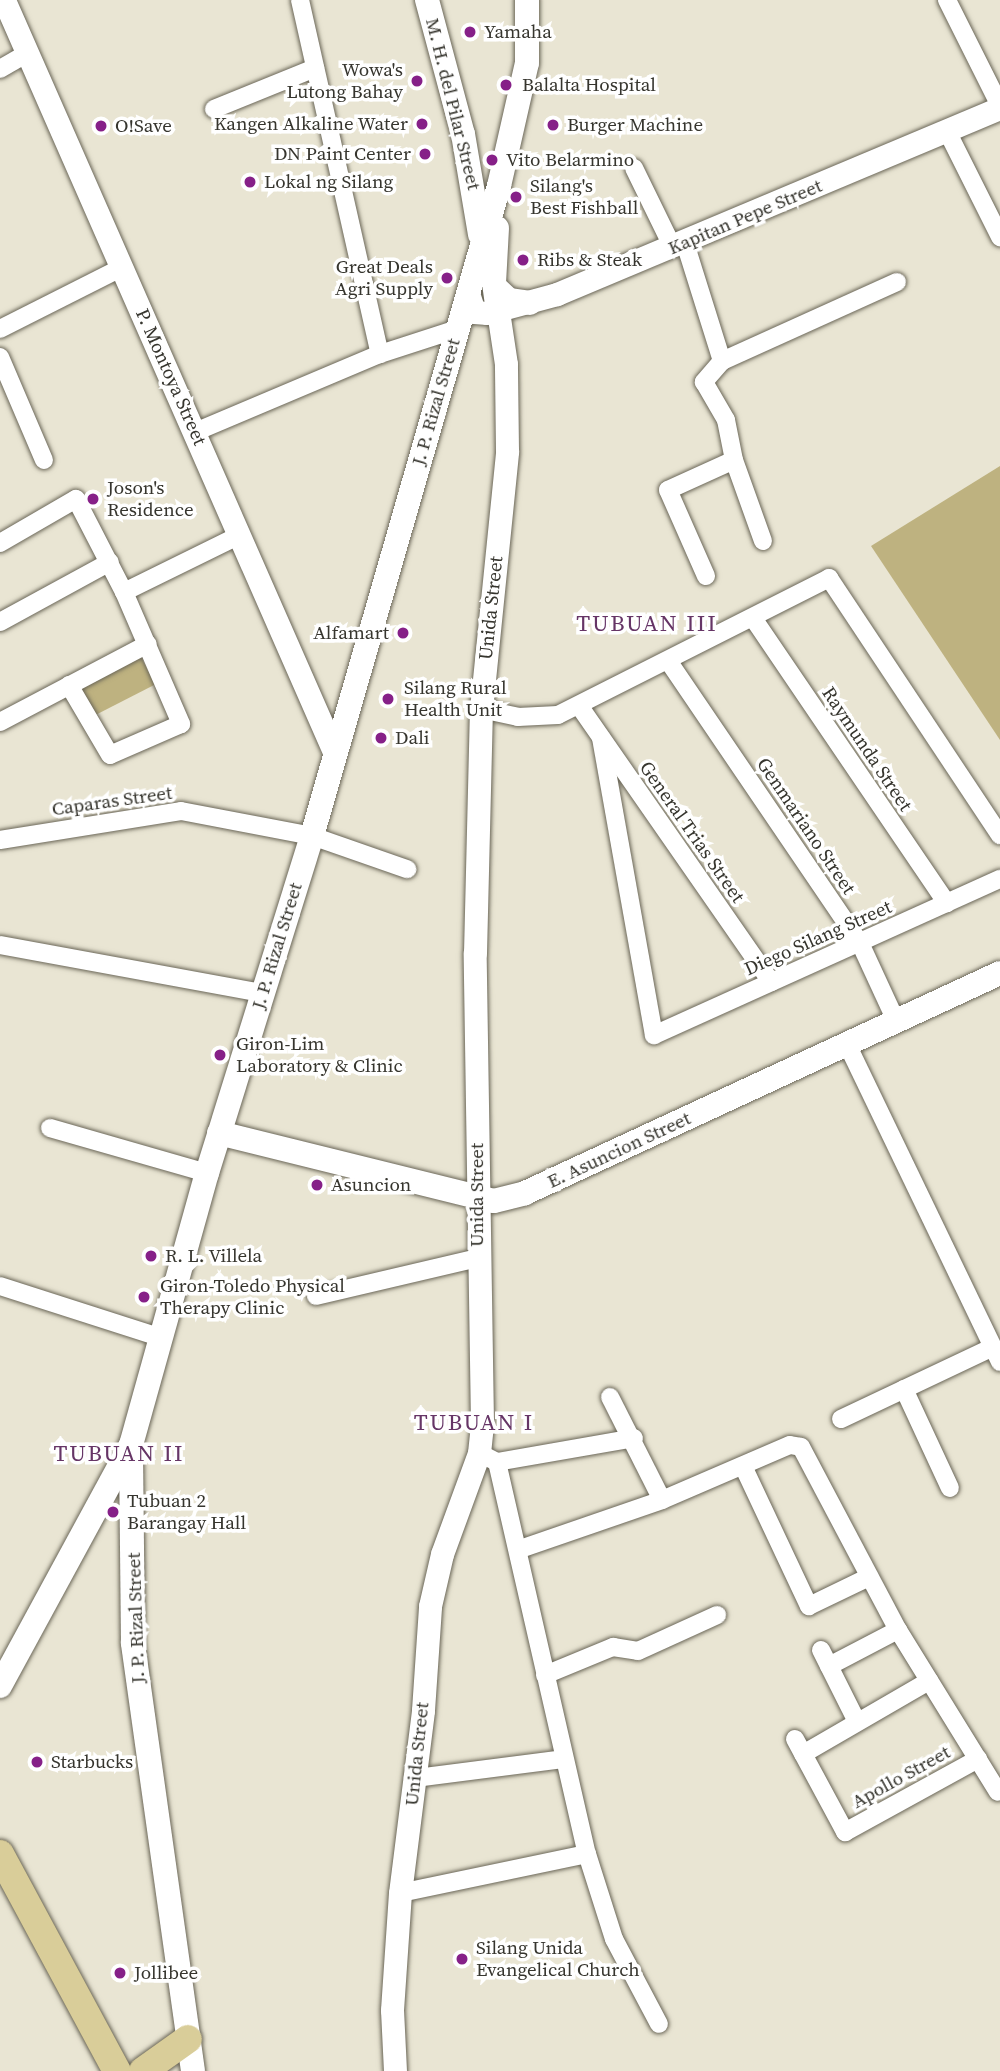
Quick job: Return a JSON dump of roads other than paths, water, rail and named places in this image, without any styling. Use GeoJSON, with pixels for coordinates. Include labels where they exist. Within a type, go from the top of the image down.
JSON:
{"type":"FeatureCollection","features":[{"type":"Feature","properties":{"kind":"main road","name":"M. H. del Pilar Street"},"geometry":{"type":"LineString","coordinates":[[428,0],[464,134],[481,251]]}},
{"type":"Feature","properties":{"kind":"main road","name":"J. P. Rizal Street"},"geometry":{"type":"LineString","coordinates":[[193,2071],[133,1643],[131,1445],[206,1173],[312,836],[499,186],[527,63],[527,0]]}},
{"type":"Feature","properties":{"kind":"main road"},"geometry":{"type":"LineString","coordinates":[[499,186],[493,304],[509,300],[530,303]]}},
{"type":"Feature","properties":{"kind":"main road","name":"E. Asuncion Street"},"geometry":{"type":"LineString","coordinates":[[219,1132],[477,1199],[525,1193],[1000,973]]}},
{"type":"Feature","properties":{"kind":"main road"},"geometry":{"type":"LineString","coordinates":[[0,1686],[131,1445]]}},
{"type":"Feature","properties":{"kind":"main road"},"geometry":{"type":"LineString","coordinates":[[0,1854],[117,2071]]}},
{"type":"Feature","properties":{"kind":"main road"},"geometry":{"type":"LineString","coordinates":[[143,2071],[188,2039]]}},
{"type":"Feature","properties":{"kind":"street","name":"P. Montoya Street"},"geometry":{"type":"LineString","coordinates":[[4,0],[335,754]]}},
{"type":"Feature","properties":{"kind":"street"},"geometry":{"type":"LineString","coordinates":[[300,0],[380,354]]}},
{"type":"Feature","properties":{"kind":"street"},"geometry":{"type":"LineString","coordinates":[[947,0],[1000,107]]}},
{"type":"Feature","properties":{"kind":"street"},"geometry":{"type":"LineString","coordinates":[[0,69],[28,53]]}},
{"type":"Feature","properties":{"kind":"street"},"geometry":{"type":"LineString","coordinates":[[214,109],[315,68]]}},
{"type":"Feature","properties":{"kind":"street","name":"Kapitan Pepe Street"},"geometry":{"type":"LineString","coordinates":[[530,303],[679,245],[1000,107]]}},
{"type":"Feature","properties":{"kind":"street"},"geometry":{"type":"LineString","coordinates":[[947,131],[1000,237]]}},
{"type":"Feature","properties":{"kind":"street"},"geometry":{"type":"LineString","coordinates":[[634,168],[679,245],[722,361]]}},
{"type":"Feature","properties":{"kind":"street"},"geometry":{"type":"LineString","coordinates":[[0,329],[123,267]]}},
{"type":"Feature","properties":{"kind":"street"},"geometry":{"type":"LineString","coordinates":[[763,541],[734,460],[726,420],[704,382],[722,361],[897,282]]}},
{"type":"Feature","properties":{"kind":"street"},"geometry":{"type":"LineString","coordinates":[[468,293],[474,312],[493,304]]}},
{"type":"Feature","properties":{"kind":"street"},"geometry":{"type":"LineString","coordinates":[[195,432],[380,354],[457,329],[493,304]]}},
{"type":"Feature","properties":{"kind":"street","name":"Unida Street"},"geometry":{"type":"LineString","coordinates":[[396,2071],[392,2010],[400,1894],[416,1778],[429,1606],[442,1554],[488,1458],[478,1258],[475,953],[481,709],[507,452],[506,364],[493,304]]}},
{"type":"Feature","properties":{"kind":"street"},"geometry":{"type":"LineString","coordinates":[[0,358],[44,460]]}},
{"type":"Feature","properties":{"kind":"street"},"geometry":{"type":"LineString","coordinates":[[706,576],[668,490],[734,460]]}},
{"type":"Feature","properties":{"kind":"street"},"geometry":{"type":"LineString","coordinates":[[0,543],[76,499],[110,562],[181,724],[110,755],[69,685]]}},
{"type":"Feature","properties":{"kind":"street"},"geometry":{"type":"LineString","coordinates":[[124,592],[240,535]]}},
{"type":"Feature","properties":{"kind":"street"},"geometry":{"type":"LineString","coordinates":[[0,622],[110,562]]}},
{"type":"Feature","properties":{"kind":"street"},"geometry":{"type":"LineString","coordinates":[[481,709],[537,718],[580,707],[829,578],[1000,835]]}},
{"type":"Feature","properties":{"kind":"street","name":"Raymunda Street"},"geometry":{"type":"LineString","coordinates":[[753,618],[947,903]]}},
{"type":"Feature","properties":{"kind":"street"},"geometry":{"type":"LineString","coordinates":[[0,722],[148,644]]}},
{"type":"Feature","properties":{"kind":"street","name":"Genmariano Street"},"geometry":{"type":"LineString","coordinates":[[669,662],[860,943],[896,1021]]}},
{"type":"Feature","properties":{"kind":"street","name":"General Trias Street"},"geometry":{"type":"LineString","coordinates":[[580,707],[771,982]]}},
{"type":"Feature","properties":{"kind":"street","name":"Diego Silang Street"},"geometry":{"type":"LineString","coordinates":[[601,738],[654,1035],[1000,879]]}},
{"type":"Feature","properties":{"kind":"street","name":"Caparas Street"},"geometry":{"type":"LineString","coordinates":[[0,840],[181,811],[312,836],[407,869]]}},
{"type":"Feature","properties":{"kind":"street"},"geometry":{"type":"LineString","coordinates":[[0,945],[262,993]]}},
{"type":"Feature","properties":{"kind":"street"},"geometry":{"type":"LineString","coordinates":[[841,1419],[904,1389],[997,1354],[847,1044]]}},
{"type":"Feature","properties":{"kind":"street"},"geometry":{"type":"LineString","coordinates":[[50,1128],[206,1173]]}},
{"type":"Feature","properties":{"kind":"street"},"geometry":{"type":"LineString","coordinates":[[316,1296],[478,1258]]}},
{"type":"Feature","properties":{"kind":"street"},"geometry":{"type":"LineString","coordinates":[[0,1286],[159,1337]]}},
{"type":"Feature","properties":{"kind":"street"},"geometry":{"type":"LineString","coordinates":[[904,1389],[950,1488]]}},
{"type":"Feature","properties":{"kind":"street"},"geometry":{"type":"LineString","coordinates":[[610,1396],[634,1438],[662,1500]]}},
{"type":"Feature","properties":{"kind":"street"},"geometry":{"type":"LineString","coordinates":[[634,1438],[488,1458],[520,1549],[545,1675],[587,1854],[614,1939],[659,2024]]}},
{"type":"Feature","properties":{"kind":"street"},"geometry":{"type":"LineString","coordinates":[[520,1549],[662,1500],[790,1445],[800,1447],[898,1630],[998,1792]]}},
{"type":"Feature","properties":{"kind":"street"},"geometry":{"type":"LineString","coordinates":[[743,1466],[809,1606],[869,1577]]}},
{"type":"Feature","properties":{"kind":"street"},"geometry":{"type":"LineString","coordinates":[[545,1675],[613,1647],[638,1651],[717,1615]]}},
{"type":"Feature","properties":{"kind":"street"},"geometry":{"type":"LineString","coordinates":[[898,1630],[825,1658],[857,1722],[929,1681]]}},
{"type":"Feature","properties":{"kind":"street","name":"Apollo Street"},"geometry":{"type":"LineString","coordinates":[[857,1722],[799,1746],[845,1832],[978,1759]]}},
{"type":"Feature","properties":{"kind":"street"},"geometry":{"type":"LineString","coordinates":[[416,1778],[564,1759]]}},
{"type":"Feature","properties":{"kind":"street"},"geometry":{"type":"LineString","coordinates":[[400,1894],[587,1854]]}},
{"type":"Feature","properties":{"kind":"place","name":"Yamaha"},"geometry":{"type":"Point","coordinates":[470,32]}},
{"type":"Feature","properties":{"kind":"place","name":"Wowa's Lutong Bahay"},"geometry":{"type":"Point","coordinates":[417,81]}},
{"type":"Feature","properties":{"kind":"place","name":"Balalta Hospital"},"geometry":{"type":"Point","coordinates":[506,85]}},
{"type":"Feature","properties":{"kind":"place","name":"Kangen Alkaline Water"},"geometry":{"type":"Point","coordinates":[422,124]}},
{"type":"Feature","properties":{"kind":"place","name":"Burger Machine"},"geometry":{"type":"Point","coordinates":[553,125]}},
{"type":"Feature","properties":{"kind":"place","name":"O!Save"},"geometry":{"type":"Point","coordinates":[101,126]}},
{"type":"Feature","properties":{"kind":"place","name":"DN Paint Center"},"geometry":{"type":"Point","coordinates":[425,154]}},
{"type":"Feature","properties":{"kind":"place","name":"Vito Belarmino"},"geometry":{"type":"Point","coordinates":[492,160]}},
{"type":"Feature","properties":{"kind":"place","name":"Lokal ng Silang"},"geometry":{"type":"Point","coordinates":[250,182]}},
{"type":"Feature","properties":{"kind":"place","name":"Silang's Best Fishball"},"geometry":{"type":"Point","coordinates":[516,197]}},
{"type":"Feature","properties":{"kind":"place","name":"Ribs & Steak"},"geometry":{"type":"Point","coordinates":[523,260]}},
{"type":"Feature","properties":{"kind":"place","name":"Great Deals Agri Supply"},"geometry":{"type":"Point","coordinates":[447,278]}},
{"type":"Feature","properties":{"kind":"place","name":"Joson's Residence"},"geometry":{"type":"Point","coordinates":[93,499]}},
{"type":"Feature","properties":{"kind":"place","name":"Alfamart"},"geometry":{"type":"Point","coordinates":[403,633]}},
{"type":"Feature","properties":{"kind":"place","name":"Silang Rural Health Unit"},"geometry":{"type":"Point","coordinates":[388,699]}},
{"type":"Feature","properties":{"kind":"place","name":"Dali"},"geometry":{"type":"Point","coordinates":[381,738]}},
{"type":"Feature","properties":{"kind":"place","name":"Giron-Lim Laboratory & Clinic"},"geometry":{"type":"Point","coordinates":[220,1055]}},
{"type":"Feature","properties":{"kind":"place","name":"Asuncion"},"geometry":{"type":"Point","coordinates":[317,1185]}},
{"type":"Feature","properties":{"kind":"place","name":"R. L. Villela"},"geometry":{"type":"Point","coordinates":[151,1256]}},
{"type":"Feature","properties":{"kind":"place","name":"Giron-Toledo Physical Therapy Clinic"},"geometry":{"type":"Point","coordinates":[144,1297]}},
{"type":"Feature","properties":{"kind":"place","name":"Tubuan 2 Barangay Hall"},"geometry":{"type":"Point","coordinates":[113,1512]}},
{"type":"Feature","properties":{"kind":"place","name":"Starbucks"},"geometry":{"type":"Point","coordinates":[37,1762]}},
{"type":"Feature","properties":{"kind":"place","name":"Silang Unida Evangelical Church"},"geometry":{"type":"Point","coordinates":[462,1959]}},
{"type":"Feature","properties":{"kind":"place","name":"Jollibee"},"geometry":{"type":"Point","coordinates":[120,1973]}},
{"type":"Feature","properties":{"kind":"district","name":"TUBUAN III"},"geometry":{"type":"Point","coordinates":[647,623]}},
{"type":"Feature","properties":{"kind":"district","name":"TUBUAN I"},"geometry":{"type":"Point","coordinates":[474,1422]}},
{"type":"Feature","properties":{"kind":"district","name":"TUBUAN II"},"geometry":{"type":"Point","coordinates":[119,1453]}}]}
